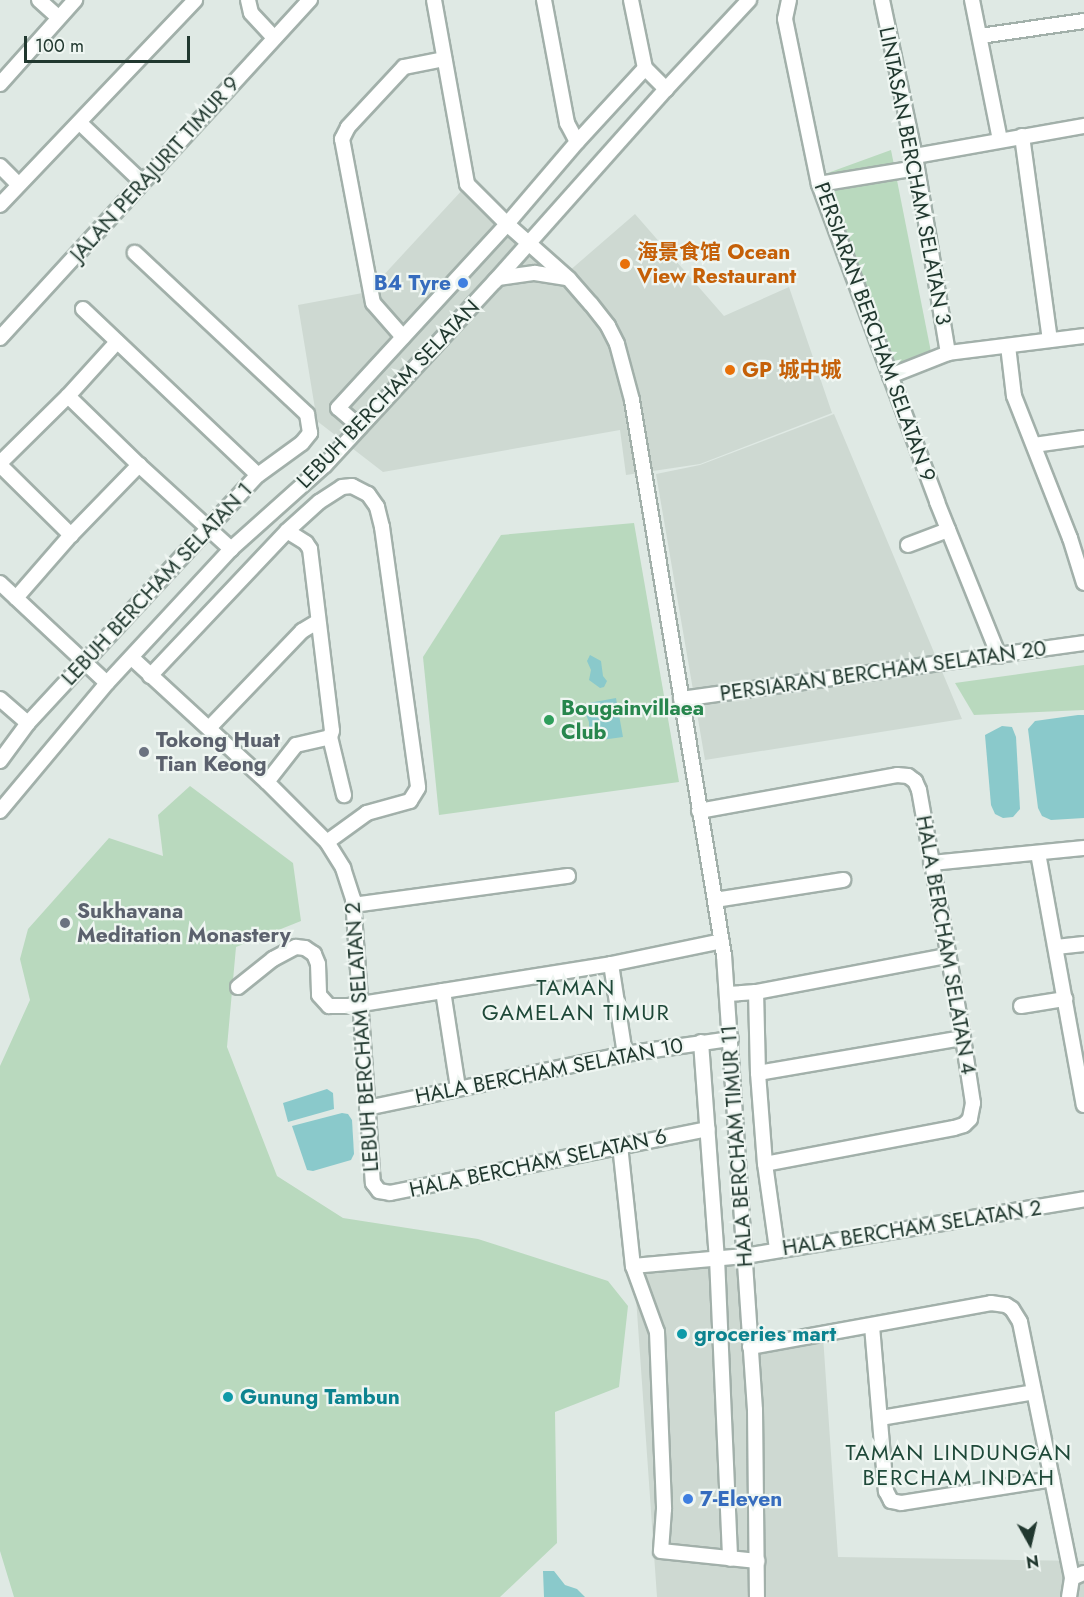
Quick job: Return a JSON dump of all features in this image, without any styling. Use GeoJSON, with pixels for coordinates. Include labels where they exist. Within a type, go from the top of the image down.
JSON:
{"type":"FeatureCollection","features":[{"type":"Feature","properties":{"kind":"street"},"geometry":{"type":"LineString","coordinates":[[39,0],[58,17]]}},
{"type":"Feature","properties":{"kind":"street"},"geometry":{"type":"LineString","coordinates":[[0,84],[75,0]]}},
{"type":"Feature","properties":{"kind":"street"},"geometry":{"type":"LineString","coordinates":[[0,205],[195,0]]}},
{"type":"Feature","properties":{"kind":"street"},"geometry":{"type":"LineString","coordinates":[[248,0],[251,14],[274,38]]}},
{"type":"Feature","properties":{"kind":"street","name":"JALAN PERAJURIT TIMUR 9"},"geometry":{"type":"LineString","coordinates":[[0,338],[310,0]]}},
{"type":"Feature","properties":{"kind":"street","name":"HALA BERCHAM TIMUR 11"},"geometry":{"type":"LineString","coordinates":[[434,0],[467,184],[507,224],[569,279],[608,326],[628,378],[722,941],[728,994],[756,1446],[758,1597]]}},
{"type":"Feature","properties":{"kind":"street"},"geometry":{"type":"LineString","coordinates":[[544,0],[567,123],[577,142]]}},
{"type":"Feature","properties":{"kind":"street"},"geometry":{"type":"LineString","coordinates":[[631,0],[645,68],[666,89]]}},
{"type":"Feature","properties":{"kind":"street","name":"LEBUH BERCHAM SELATAN"},"geometry":{"type":"LineString","coordinates":[[0,811],[107,683],[231,549],[325,465],[530,243],[666,89],[749,0]]}},
{"type":"Feature","properties":{"kind":"street","name":"PERSIARAN BERCHAM SELATAN 9"},"geometry":{"type":"LineString","coordinates":[[789,0],[785,19],[819,184],[948,530],[999,656]]}},
{"type":"Feature","properties":{"kind":"street","name":"LINTASAN BERCHAM SELATAN 3"},"geometry":{"type":"LineString","coordinates":[[882,0],[916,162],[948,353]]}},
{"type":"Feature","properties":{"kind":"street"},"geometry":{"type":"LineString","coordinates":[[972,0],[1000,140]]}},
{"type":"Feature","properties":{"kind":"street"},"geometry":{"type":"LineString","coordinates":[[980,36],[1084,21]]}},
{"type":"Feature","properties":{"kind":"street"},"geometry":{"type":"LineString","coordinates":[[403,337],[373,303],[342,139],[348,126],[404,67],[444,59]]}},
{"type":"Feature","properties":{"kind":"street"},"geometry":{"type":"LineString","coordinates":[[360,427],[338,408],[507,224],[577,142],[645,68]]}},
{"type":"Feature","properties":{"kind":"street"},"geometry":{"type":"LineString","coordinates":[[80,123],[142,182]]}},
{"type":"Feature","properties":{"kind":"street"},"geometry":{"type":"LineString","coordinates":[[819,184],[1000,140],[1084,126]]}},
{"type":"Feature","properties":{"kind":"street"},"geometry":{"type":"LineString","coordinates":[[1022,136],[1050,340]]}},
{"type":"Feature","properties":{"kind":"street"},"geometry":{"type":"LineString","coordinates":[[0,166],[18,184]]}},
{"type":"Feature","properties":{"kind":"street","name":"LEBUH BERCHAM SELATAN 1"},"geometry":{"type":"LineString","coordinates":[[0,761],[28,723],[258,475],[307,438],[311,426],[307,414],[135,254]]}},
{"type":"Feature","properties":{"kind":"street"},"geometry":{"type":"LineString","coordinates":[[498,278],[535,273],[569,279]]}},
{"type":"Feature","properties":{"kind":"street"},"geometry":{"type":"LineString","coordinates":[[83,309],[258,475]]}},
{"type":"Feature","properties":{"kind":"street"},"geometry":{"type":"LineString","coordinates":[[890,376],[948,353],[1084,336]]}},
{"type":"Feature","properties":{"kind":"street"},"geometry":{"type":"LineString","coordinates":[[71,535],[0,464],[68,396],[117,342]]}},
{"type":"Feature","properties":{"kind":"street"},"geometry":{"type":"LineString","coordinates":[[1008,346],[1014,396],[1070,538],[1084,583]]}},
{"type":"Feature","properties":{"kind":"street"},"geometry":{"type":"LineString","coordinates":[[68,396],[207,530],[231,549]]}},
{"type":"Feature","properties":{"kind":"street"},"geometry":{"type":"LineString","coordinates":[[1034,445],[1084,438]]}},
{"type":"Feature","properties":{"kind":"street"},"geometry":{"type":"LineString","coordinates":[[16,598],[71,535],[139,465]]}},
{"type":"Feature","properties":{"kind":"street"},"geometry":{"type":"LineString","coordinates":[[150,676],[287,531],[331,493],[342,487],[352,486],[368,494],[380,516],[418,789],[410,801],[368,813],[327,842]]}},
{"type":"Feature","properties":{"kind":"street"},"geometry":{"type":"LineString","coordinates":[[908,545],[948,530]]}},
{"type":"Feature","properties":{"kind":"street"},"geometry":{"type":"LineString","coordinates":[[287,531],[306,543],[310,549],[317,622],[332,731],[330,737],[344,795]]}},
{"type":"Feature","properties":{"kind":"street"},"geometry":{"type":"LineString","coordinates":[[1070,538],[1084,536]]}},
{"type":"Feature","properties":{"kind":"street"},"geometry":{"type":"LineString","coordinates":[[0,583],[107,683]]}},
{"type":"Feature","properties":{"kind":"street"},"geometry":{"type":"LineString","coordinates":[[210,727],[302,631],[317,622]]}},
{"type":"Feature","properties":{"kind":"street","name":"PERSIARAN BERCHAM SELATAN 20"},"geometry":{"type":"LineString","coordinates":[[681,699],[1084,643]]}},
{"type":"Feature","properties":{"kind":"street","name":"LEBUH BERCHAM SELATAN 2"},"geometry":{"type":"LineString","coordinates":[[132,658],[210,727],[267,782],[327,842],[343,868],[353,905],[373,1183]]}},
{"type":"Feature","properties":{"kind":"street"},"geometry":{"type":"LineString","coordinates":[[0,699],[28,723]]}},
{"type":"Feature","properties":{"kind":"street"},"geometry":{"type":"LineString","coordinates":[[267,782],[296,745],[330,737]]}},
{"type":"Feature","properties":{"kind":"street","name":"HALA BERCHAM SELATAN 4"},"geometry":{"type":"LineString","coordinates":[[699,811],[908,776],[915,781],[919,790],[963,1038],[973,1111],[964,1125],[765,1164]]}},
{"type":"Feature","properties":{"kind":"street"},"geometry":{"type":"LineString","coordinates":[[931,863],[1084,848]]}},
{"type":"Feature","properties":{"kind":"street"},"geometry":{"type":"LineString","coordinates":[[1038,853],[1084,1105]]}},
{"type":"Feature","properties":{"kind":"street"},"geometry":{"type":"LineString","coordinates":[[353,905],[568,876]]}},
{"type":"Feature","properties":{"kind":"street"},"geometry":{"type":"LineString","coordinates":[[715,900],[843,880]]}},
{"type":"Feature","properties":{"kind":"street"},"geometry":{"type":"LineString","coordinates":[[238,987],[273,959],[296,947],[305,948],[314,954],[318,964],[319,995],[322,1001],[329,1006],[360,1004],[610,964],[722,941]]}},
{"type":"Feature","properties":{"kind":"street"},"geometry":{"type":"LineString","coordinates":[[1056,947],[1084,944]]}},
{"type":"Feature","properties":{"kind":"street"},"geometry":{"type":"LineString","coordinates":[[728,994],[759,991],[947,956]]}},
{"type":"Feature","properties":{"kind":"street"},"geometry":{"type":"LineString","coordinates":[[610,964],[625,1054]]}},
{"type":"Feature","properties":{"kind":"street"},"geometry":{"type":"LineString","coordinates":[[443,991],[458,1088]]}},
{"type":"Feature","properties":{"kind":"street"},"geometry":{"type":"LineString","coordinates":[[759,991],[758,1072],[765,1164],[777,1250]]}},
{"type":"Feature","properties":{"kind":"street"},"geometry":{"type":"LineString","coordinates":[[1021,1006],[1065,999]]}},
{"type":"Feature","properties":{"kind":"street"},"geometry":{"type":"LineString","coordinates":[[758,1072],[963,1038]]}},
{"type":"Feature","properties":{"kind":"street","name":"HALA BERCHAM SELATAN 10"},"geometry":{"type":"LineString","coordinates":[[367,1108],[625,1054],[731,1039]]}},
{"type":"Feature","properties":{"kind":"street"},"geometry":{"type":"LineString","coordinates":[[701,1042],[717,1258],[730,1559]]}},
{"type":"Feature","properties":{"kind":"street","name":"HALA BERCHAM SELATAN 6"},"geometry":{"type":"LineString","coordinates":[[373,1183],[379,1191],[390,1193],[708,1129]]}},
{"type":"Feature","properties":{"kind":"street"},"geometry":{"type":"LineString","coordinates":[[620,1145],[633,1266],[657,1332],[664,1509],[661,1551],[757,1561]]}},
{"type":"Feature","properties":{"kind":"street","name":"HALA BERCHAM SELATAN 2"},"geometry":{"type":"LineString","coordinates":[[633,1266],[745,1256],[1084,1199]]}},
{"type":"Feature","properties":{"kind":"street"},"geometry":{"type":"LineString","coordinates":[[750,1347],[991,1303],[1006,1305],[1012,1309],[1020,1322],[1052,1479],[1078,1575],[1069,1597]]}},
{"type":"Feature","properties":{"kind":"street"},"geometry":{"type":"LineString","coordinates":[[872,1326],[887,1497],[896,1503],[1052,1479]]}},
{"type":"Feature","properties":{"kind":"street"},"geometry":{"type":"LineString","coordinates":[[881,1418],[1034,1392]]}},
{"type":"Feature","properties":{"kind":"shaded area"},"geometry":{"type":"Polygon","coordinates":[[[465,187],[568,272],[635,214],[724,316],[789,287],[832,413],[700,464],[626,475],[620,430],[383,472],[317,421],[298,305],[368,292],[465,187]]]}},
{"type":"Feature","properties":{"kind":"shaded area"},"geometry":{"type":"Polygon","coordinates":[[[834,414],[962,719],[705,760],[656,474],[700,465],[834,414]]]}},
{"type":"Feature","properties":{"kind":"shaded area"},"geometry":{"type":"Polygon","coordinates":[[[743,1257],[750,1347],[823,1336],[838,1557],[1084,1561],[1084,1597],[657,1597],[634,1269],[743,1257]]]}},
{"type":"Feature","properties":{"kind":"green space"},"geometry":{"type":"Polygon","coordinates":[[[891,150],[931,352],[894,372],[825,174],[891,150]]]}},
{"type":"Feature","properties":{"kind":"green space","name":"Bougainvillaea Club"},"geometry":{"type":"Polygon","coordinates":[[[634,523],[679,782],[439,815],[423,657],[501,535],[634,523]]]}},
{"type":"Feature","properties":{"kind":"green space"},"geometry":{"type":"Polygon","coordinates":[[[1084,665],[1084,710],[974,715],[955,683],[1084,665]]]}},
{"type":"Feature","properties":{"kind":"green space","name":"Gunung Tambun"},"geometry":{"type":"Polygon","coordinates":[[[190,786],[293,863],[301,921],[236,947],[227,1047],[277,1176],[343,1218],[478,1239],[608,1281],[628,1306],[619,1387],[555,1412],[557,1543],[500,1597],[14,1597],[0,1551],[0,1066],[30,1000],[20,959],[28,929],[109,838],[163,856],[158,815],[190,786]]]}},
{"type":"Feature","properties":{"kind":"water"},"geometry":{"type":"Polygon","coordinates":[[[590,655],[601,661],[603,676],[607,681],[604,687],[600,688],[589,680],[591,670],[587,661],[590,655]]]}},
{"type":"Feature","properties":{"kind":"water"},"geometry":{"type":"Polygon","coordinates":[[[616,698],[623,737],[594,741],[589,734],[589,722],[583,707],[589,703],[616,698]]]}},
{"type":"Feature","properties":{"kind":"water"},"geometry":{"type":"Polygon","coordinates":[[[1084,715],[1084,818],[1051,820],[1042,816],[1038,808],[1028,729],[1035,721],[1084,715]]]}},
{"type":"Feature","properties":{"kind":"water"},"geometry":{"type":"Polygon","coordinates":[[[1002,726],[1012,727],[1016,737],[1020,809],[1013,817],[1003,818],[995,814],[991,805],[985,735],[1002,726]]]}},
{"type":"Feature","properties":{"kind":"water"},"geometry":{"type":"Polygon","coordinates":[[[327,1089],[333,1093],[334,1109],[288,1122],[283,1103],[327,1089]]]}},
{"type":"Feature","properties":{"kind":"water"},"geometry":{"type":"Polygon","coordinates":[[[342,1113],[348,1114],[352,1120],[354,1154],[351,1160],[313,1171],[307,1170],[292,1126],[342,1113]]]}},
{"type":"Feature","properties":{"kind":"water"},"geometry":{"type":"Polygon","coordinates":[[[543,1571],[554,1571],[565,1585],[577,1589],[585,1597],[544,1597],[543,1571]]]}},
{"type":"Feature","properties":{"kind":"place","name":"海景食馆 Ocean View Restaurant"},"geometry":{"type":"Point","coordinates":[625,264]}},
{"type":"Feature","properties":{"kind":"place","name":"B4 Tyre"},"geometry":{"type":"Point","coordinates":[463,283]}},
{"type":"Feature","properties":{"kind":"place","name":"GP 城中城"},"geometry":{"type":"Point","coordinates":[730,370]}},
{"type":"Feature","properties":{"kind":"place","name":"Bougainvillaea Club"},"geometry":{"type":"Point","coordinates":[549,720]}},
{"type":"Feature","properties":{"kind":"place","name":"Tokong Huat Tian Keong"},"geometry":{"type":"Point","coordinates":[144,752]}},
{"type":"Feature","properties":{"kind":"place","name":"Sukhavana Meditation Monastery"},"geometry":{"type":"Point","coordinates":[65,923]}},
{"type":"Feature","properties":{"kind":"place","name":"groceries mart"},"geometry":{"type":"Point","coordinates":[682,1334]}},
{"type":"Feature","properties":{"kind":"place","name":"Gunung Tambun"},"geometry":{"type":"Point","coordinates":[228,1397]}},
{"type":"Feature","properties":{"kind":"place","name":"7-Eleven"},"geometry":{"type":"Point","coordinates":[688,1499]}},
{"type":"Feature","properties":{"kind":"district","name":"TAMAN GAMELAN TIMUR"},"geometry":{"type":"Point","coordinates":[576,1000]}},
{"type":"Feature","properties":{"kind":"district","name":"TAMAN LINDUNGAN BERCHAM INDAH"},"geometry":{"type":"Point","coordinates":[959,1464]}}]}
